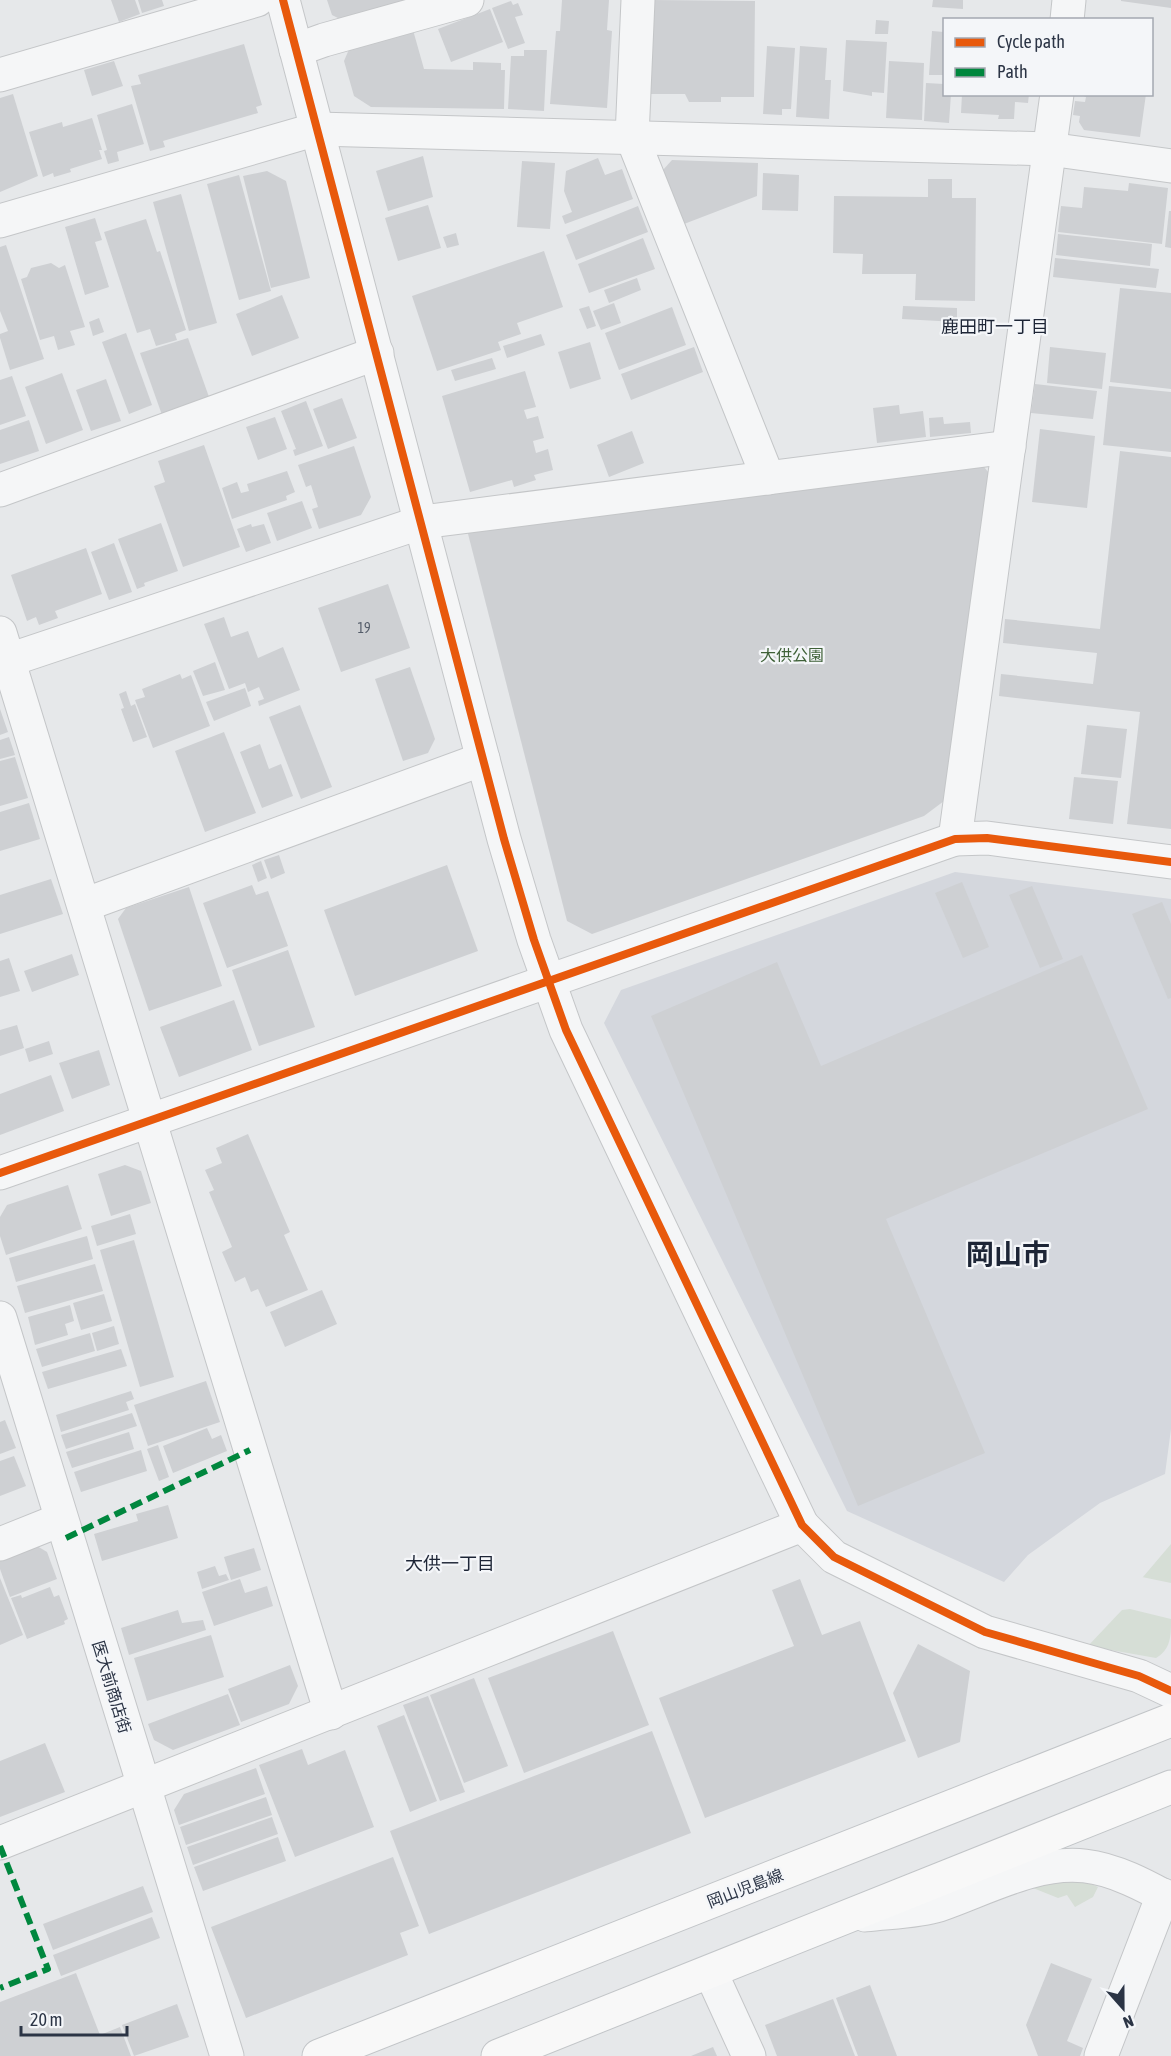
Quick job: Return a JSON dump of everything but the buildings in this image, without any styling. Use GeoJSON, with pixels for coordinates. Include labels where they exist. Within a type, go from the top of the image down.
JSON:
{"type":"FeatureCollection","features":[{"type":"Feature","properties":{"kind":"main road","name":"岡山児島線"},"geometry":{"type":"LineString","coordinates":[[319,2056],[1171,1720]]}},
{"type":"Feature","properties":{"kind":"main road"},"geometry":{"type":"LineString","coordinates":[[498,2056],[1171,1787]]}},
{"type":"Feature","properties":{"kind":"street"},"geometry":{"type":"LineString","coordinates":[[0,75],[257,0]]}},
{"type":"Feature","properties":{"kind":"street"},"geometry":{"type":"LineString","coordinates":[[283,0],[483,759],[534,940],[566,1030],[802,1525],[834,1557],[985,1632],[1139,1676],[1171,1691]]}},
{"type":"Feature","properties":{"kind":"street"},"geometry":{"type":"LineString","coordinates":[[296,50],[467,0]]}},
{"type":"Feature","properties":{"kind":"street"},"geometry":{"type":"LineString","coordinates":[[638,0],[632,137],[768,478]]}},
{"type":"Feature","properties":{"kind":"street"},"geometry":{"type":"LineString","coordinates":[[1067,18],[1070,0]]}},
{"type":"Feature","properties":{"kind":"street"},"geometry":{"type":"LineString","coordinates":[[955,839],[1057,96]]}},
{"type":"Feature","properties":{"kind":"street"},"geometry":{"type":"LineString","coordinates":[[0,221],[317,129],[1049,149],[1171,166]]}},
{"type":"Feature","properties":{"kind":"street"},"geometry":{"type":"LineString","coordinates":[[0,490],[377,353]]}},
{"type":"Feature","properties":{"kind":"street"},"geometry":{"type":"LineString","coordinates":[[331,1713],[84,905],[3,652],[422,522],[1009,447]]}},
{"type":"Feature","properties":{"kind":"street"},"geometry":{"type":"LineString","coordinates":[[84,905],[483,759]]}},
{"type":"Feature","properties":{"kind":"street"},"geometry":{"type":"LineString","coordinates":[[0,1173],[955,839],[987,838],[1171,862]]}},
{"type":"Feature","properties":{"kind":"street","name":"医大前商店街"},"geometry":{"type":"LineString","coordinates":[[0,1318],[7,1364],[60,1520],[227,2056]]}},
{"type":"Feature","properties":{"kind":"street"},"geometry":{"type":"LineString","coordinates":[[0,1544],[60,1520]]}},
{"type":"Feature","properties":{"kind":"street"},"geometry":{"type":"LineString","coordinates":[[0,1843],[802,1525]]}},
{"type":"Feature","properties":{"kind":"street"},"geometry":{"type":"LineString","coordinates":[[850,1917],[936,1905],[1000,1880],[1047,1869],[1084,1866],[1119,1875],[1167,1897],[1101,2056]]}},
{"type":"Feature","properties":{"kind":"street"},"geometry":{"type":"LineString","coordinates":[[711,1972],[748,2056]]}},
{"type":"Feature","properties":{"kind":"shaded area"},"geometry":{"type":"Polygon","coordinates":[[[955,872],[1171,899],[1171,1429],[1165,1474],[1100,1503],[1028,1555],[1004,1582],[847,1511],[604,1023],[621,990],[955,872]]]}},
{"type":"Feature","properties":{"kind":"shaded area"},"geometry":{"type":"Polygon","coordinates":[[[1171,1544],[1171,1583],[1142,1577],[1143,1577],[1171,1544]]]}},
{"type":"Feature","properties":{"kind":"shaded area"},"geometry":{"type":"Polygon","coordinates":[[[1130,1609],[1171,1619],[1169,1642],[1161,1654],[1156,1658],[1088,1646],[1122,1610],[1130,1609]]]}},
{"type":"Feature","properties":{"kind":"shaded area"},"geometry":{"type":"Polygon","coordinates":[[[1084,1881],[1098,1887],[1093,1897],[1075,1907],[1067,1895],[1058,1898],[1028,1886],[1044,1882],[1084,1881]]]}},
{"type":"Feature","properties":{"kind":"marked path"},"geometry":{"type":"LineString","coordinates":[[66,1538],[250,1450]]}},
{"type":"Feature","properties":{"kind":"marked path"},"geometry":{"type":"LineString","coordinates":[[0,1846],[48,1969],[0,1988]]}},
{"type":"Feature","properties":{"kind":"cycle path"},"geometry":{"type":"LineString","coordinates":[[283,0],[504,839],[534,940],[566,1030],[802,1525],[834,1557],[985,1632],[1139,1676],[1171,1691]]}},
{"type":"Feature","properties":{"kind":"cycle path"},"geometry":{"type":"LineString","coordinates":[[0,1173],[955,839],[987,838],[1171,862]]}},
{"type":"Feature","properties":{"kind":"district","name":"鹿田町一丁目"},"geometry":{"type":"Point","coordinates":[995,327]}},
{"type":"Feature","properties":{"kind":"district","name":"岡山市"},"geometry":{"type":"Point","coordinates":[1008,1254]}},
{"type":"Feature","properties":{"kind":"district","name":"大供一丁目"},"geometry":{"type":"Point","coordinates":[450,1564]}},
{"type":"Feature","properties":{"kind":"park label","name":"大供公園"},"geometry":{"type":"Point","coordinates":[792,655]}}]}
